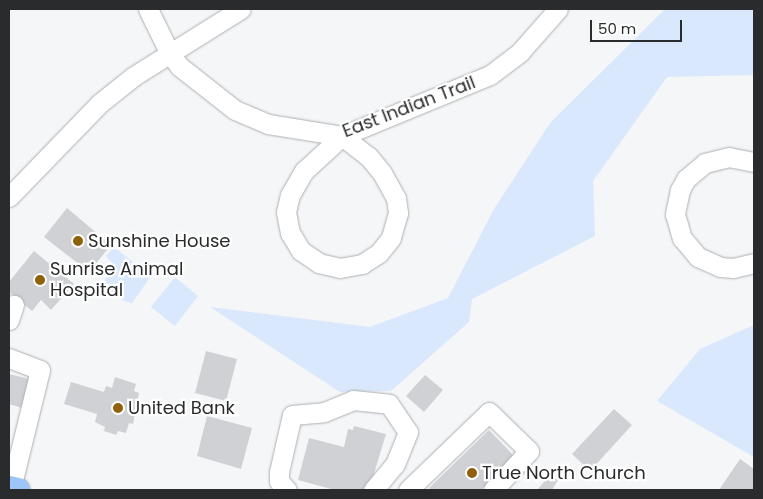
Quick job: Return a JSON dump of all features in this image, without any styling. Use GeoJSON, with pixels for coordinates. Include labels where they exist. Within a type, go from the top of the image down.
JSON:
{"type":"FeatureCollection","features":[{"type":"Feature","properties":{"kind":"street","name":"East Indian Trail"},"geometry":{"type":"LineString","coordinates":[[148,9],[169,52],[195,80],[243,115],[268,124],[342,136],[490,74],[520,52],[558,9]]}},
{"type":"Feature","properties":{"kind":"street"},"geometry":{"type":"LineString","coordinates":[[9,197],[100,103],[169,52],[241,9]]}},
{"type":"Feature","properties":{"kind":"street"},"geometry":{"type":"LineString","coordinates":[[342,136],[382,173],[396,198],[398,213],[390,238],[379,253],[362,264],[340,268],[319,264],[301,251],[290,233],[286,212],[295,183],[342,136]]}},
{"type":"Feature","properties":{"kind":"street"},"geometry":{"type":"LineString","coordinates":[[754,162],[729,157],[705,163],[686,179],[680,190],[676,214],[682,238],[698,257],[720,267],[733,268],[754,263]]}},
{"type":"Feature","properties":{"kind":"street"},"geometry":{"type":"LineString","coordinates":[[9,358],[40,370],[16,438],[12,489]]}},
{"type":"Feature","properties":{"kind":"street"},"geometry":{"type":"LineString","coordinates":[[287,490],[279,481],[279,472],[292,415],[324,412],[354,400],[388,404],[408,432],[395,464],[373,490]]}},
{"type":"Feature","properties":{"kind":"street"},"geometry":{"type":"LineString","coordinates":[[408,490],[489,412],[529,451],[493,490]]}},
{"type":"Feature","properties":{"kind":"shaded area"},"geometry":{"type":"Polygon","coordinates":[[[665,9],[754,9],[754,75],[667,77],[593,181],[595,236],[472,299],[469,322],[391,391],[340,392],[210,307],[370,327],[448,298],[494,209],[550,123],[665,9]]]}},
{"type":"Feature","properties":{"kind":"shaded area"},"geometry":{"type":"Polygon","coordinates":[[[114,247],[151,276],[132,303],[124,301],[103,282],[110,273],[112,263],[106,256],[114,247]]]}},
{"type":"Feature","properties":{"kind":"shaded area"},"geometry":{"type":"Polygon","coordinates":[[[175,277],[198,296],[175,326],[151,307],[175,277]]]}},
{"type":"Feature","properties":{"kind":"shaded area"},"geometry":{"type":"Polygon","coordinates":[[[754,325],[754,457],[657,401],[700,349],[754,325]]]}},
{"type":"Feature","properties":{"kind":"building","name":"Sunshine House"},"geometry":{"type":"Polygon","coordinates":[[[67,208],[111,245],[89,272],[44,237],[67,208]]]}},
{"type":"Feature","properties":{"kind":"building","name":"Sunrise Animal Hospital"},"geometry":{"type":"Polygon","coordinates":[[[34,251],[74,284],[51,310],[41,300],[32,311],[9,292],[9,282],[34,251]]]}},
{"type":"Feature","properties":{"kind":"building"},"geometry":{"type":"Polygon","coordinates":[[[206,351],[237,359],[226,401],[195,393],[206,351]]]}},
{"type":"Feature","properties":{"kind":"building"},"geometry":{"type":"Polygon","coordinates":[[[9,374],[29,379],[22,408],[9,404],[9,374]]]}},
{"type":"Feature","properties":{"kind":"building"},"geometry":{"type":"Polygon","coordinates":[[[425,375],[443,390],[424,412],[406,396],[425,375]]]}},
{"type":"Feature","properties":{"kind":"building","name":"United Bank"},"geometry":{"type":"Polygon","coordinates":[[[115,377],[136,384],[134,391],[139,393],[133,424],[129,423],[126,433],[118,431],[116,435],[104,431],[105,427],[95,422],[97,414],[64,404],[71,382],[104,392],[106,386],[112,388],[115,377]]]}},
{"type":"Feature","properties":{"kind":"building"},"geometry":{"type":"Polygon","coordinates":[[[614,409],[632,425],[590,471],[572,454],[614,409]]]}},
{"type":"Feature","properties":{"kind":"building"},"geometry":{"type":"Polygon","coordinates":[[[207,416],[252,428],[241,469],[197,456],[207,416]]]}},
{"type":"Feature","properties":{"kind":"building"},"geometry":{"type":"Polygon","coordinates":[[[354,426],[386,434],[369,490],[335,490],[298,480],[309,438],[344,447],[348,429],[353,430],[354,426]]]}},
{"type":"Feature","properties":{"kind":"building","name":"True North Church"},"geometry":{"type":"Polygon","coordinates":[[[489,430],[515,457],[481,490],[432,490],[429,488],[489,430]]]}},
{"type":"Feature","properties":{"kind":"building"},"geometry":{"type":"Polygon","coordinates":[[[740,459],[754,469],[754,490],[719,490],[740,459]]]}},
{"type":"Feature","properties":{"kind":"building"},"geometry":{"type":"Polygon","coordinates":[[[550,475],[558,480],[552,490],[537,490],[550,475]]]}},
{"type":"Feature","properties":{"kind":"place","name":"Sunshine House"},"geometry":{"type":"Point","coordinates":[78,241]}},
{"type":"Feature","properties":{"kind":"place","name":"Sunrise Animal Hospital"},"geometry":{"type":"Point","coordinates":[40,280]}},
{"type":"Feature","properties":{"kind":"place","name":"United Bank"},"geometry":{"type":"Point","coordinates":[118,408]}},
{"type":"Feature","properties":{"kind":"place","name":"True North Church"},"geometry":{"type":"Point","coordinates":[472,473]}}]}
